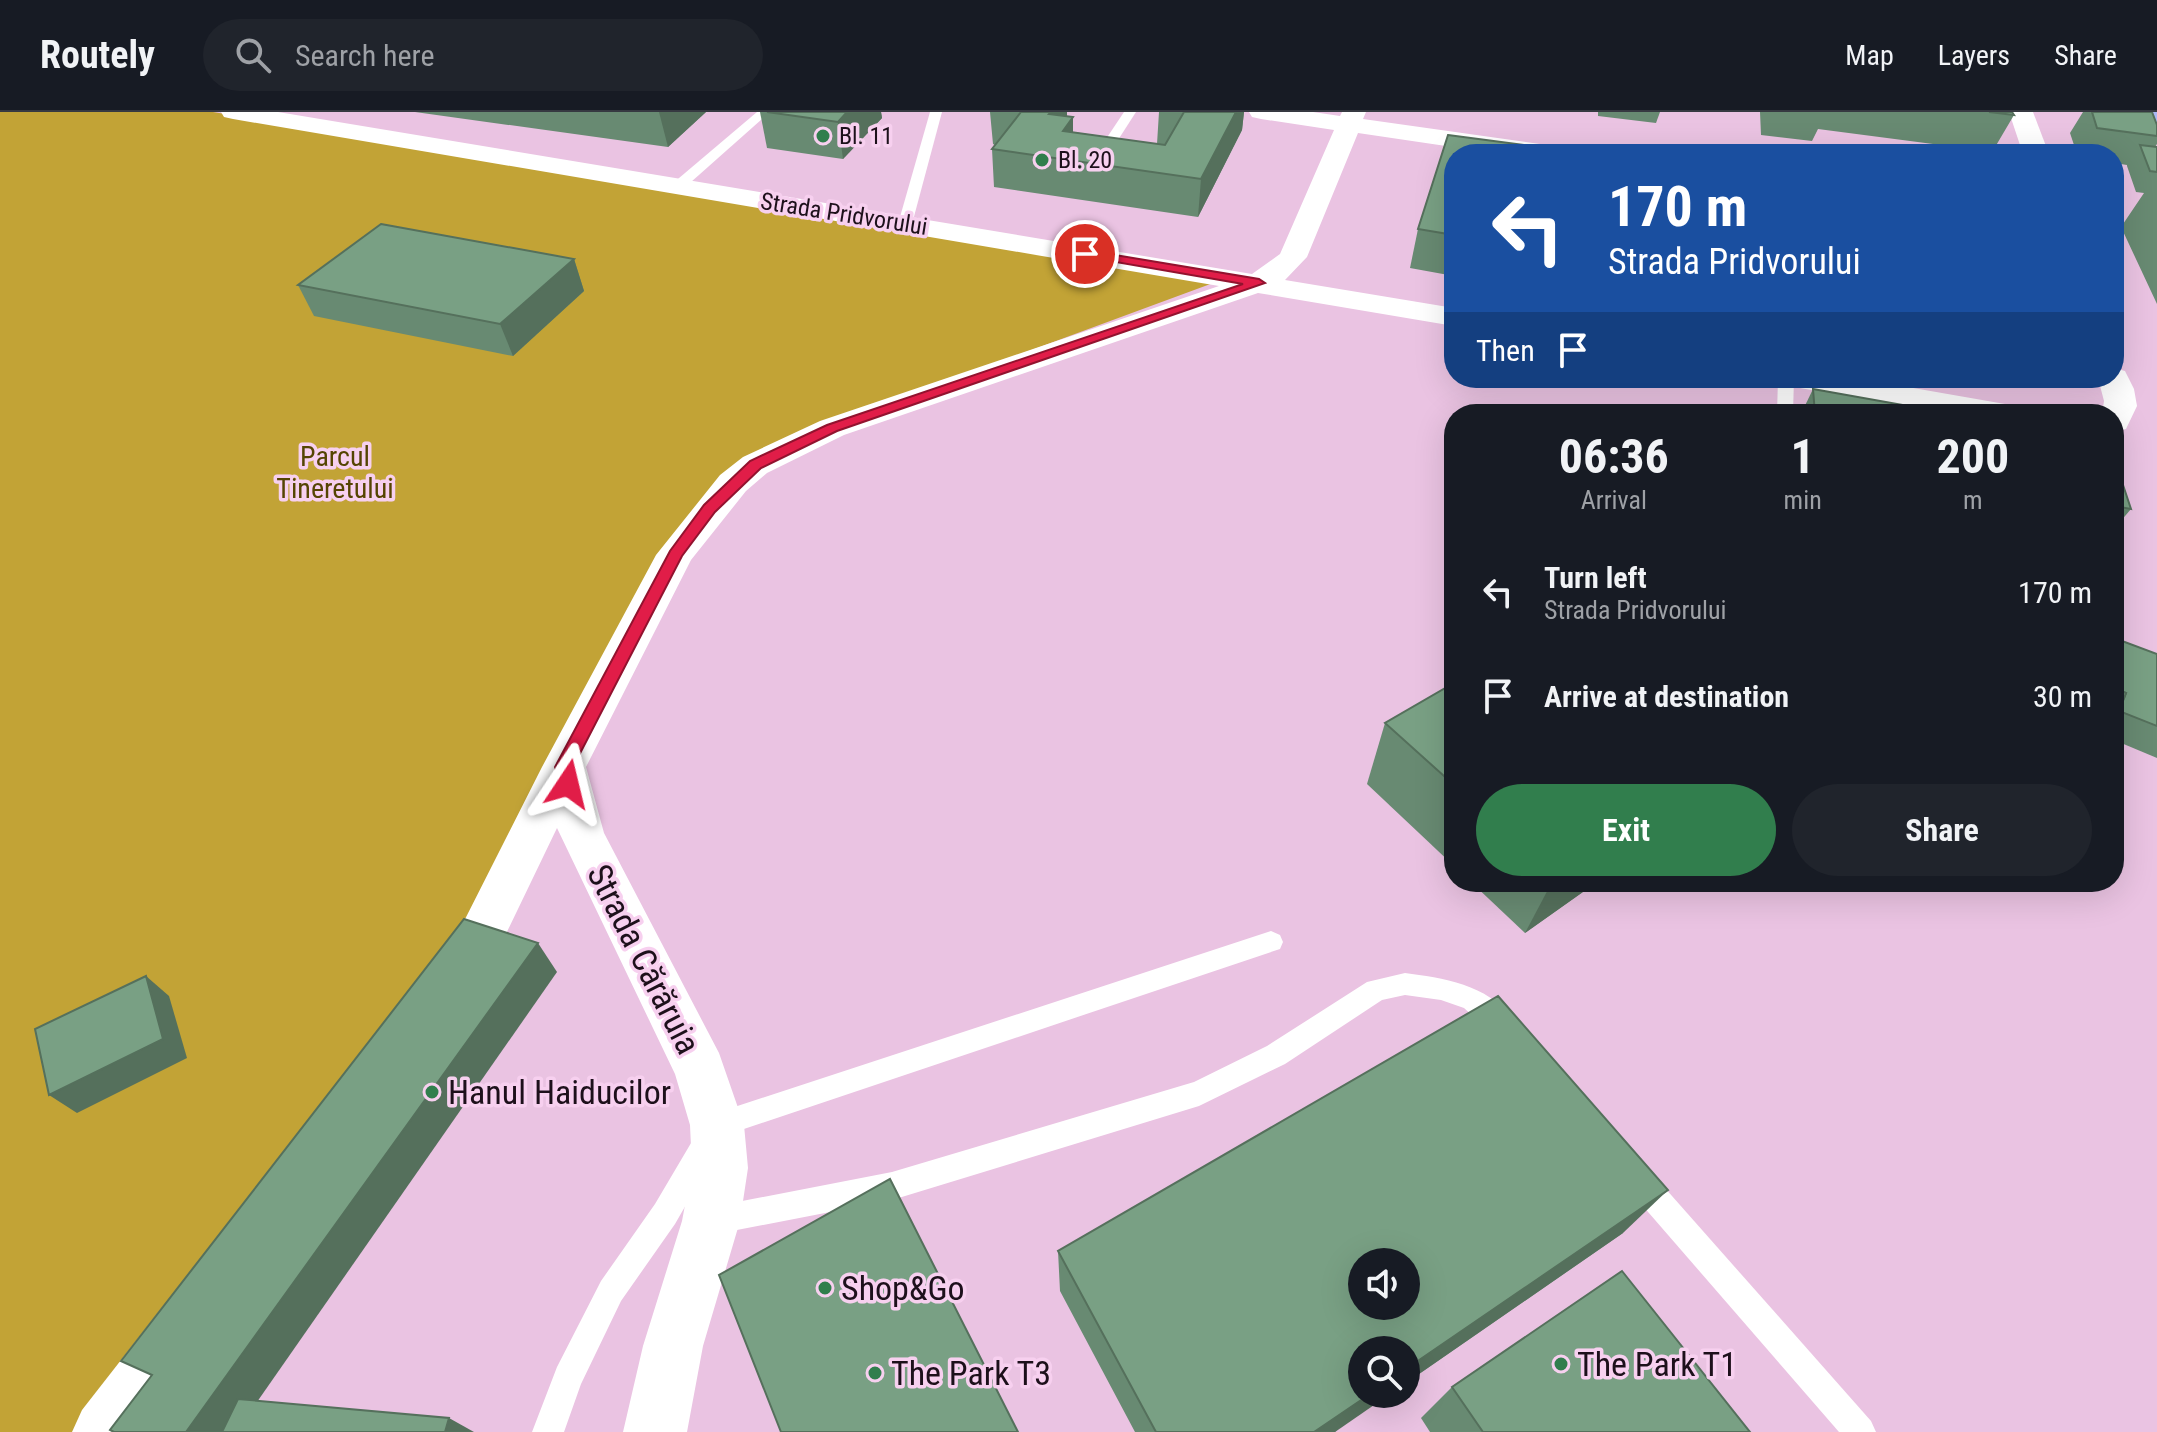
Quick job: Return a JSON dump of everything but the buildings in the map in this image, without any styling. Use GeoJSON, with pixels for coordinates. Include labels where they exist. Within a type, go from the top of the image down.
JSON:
{"type":"FeatureCollection","features":[{"type":"Feature","properties":{"kind":"main road"},"geometry":{"type":"LineString","coordinates":[[2112,112],[2157,118]]}},
{"type":"Feature","properties":{"kind":"street","name":"Strada Pridvorului"},"geometry":{"type":"LineString","coordinates":[[233,112],[1444,315]]}},
{"type":"Feature","properties":{"kind":"street"},"geometry":{"type":"LineString","coordinates":[[352,133],[384,112]]}},
{"type":"Feature","properties":{"kind":"street"},"geometry":{"type":"LineString","coordinates":[[1261,112],[1351,118],[1498,144]]}},
{"type":"Feature","properties":{"kind":"street"},"geometry":{"type":"LineString","coordinates":[[2021,112],[2032,144]]}},
{"type":"Feature","properties":{"kind":"street"},"geometry":{"type":"LineString","coordinates":[[424,1014],[475,948],[564,767],[675,555],[710,508],[755,465],[832,428],[1259,283],[1280,270],[1293,257],[1351,118]]}},
{"type":"Feature","properties":{"kind":"street"},"geometry":{"type":"LineString","coordinates":[[1857,388],[1948,404]]}},
{"type":"Feature","properties":{"kind":"street","name":"Strada Cărăruia"},"geometry":{"type":"LineString","coordinates":[[564,767],[581,833],[700,1070],[717,1125],[720,1168],[711,1221],[673,1346],[655,1432]]}},
{"type":"Feature","properties":{"kind":"street"},"geometry":{"type":"LineString","coordinates":[[104,1432],[218,1282]]}},
{"type":"Feature","properties":{"kind":"lane"},"geometry":{"type":"LineString","coordinates":[[677,187],[764,112]]}},
{"type":"Feature","properties":{"kind":"lane"},"geometry":{"type":"LineString","coordinates":[[905,224],[936,112]]}},
{"type":"Feature","properties":{"kind":"lane"},"geometry":{"type":"LineString","coordinates":[[1104,151],[1130,112]]}},
{"type":"Feature","properties":{"kind":"lane"},"geometry":{"type":"LineString","coordinates":[[548,1432],[568,1378],[611,1291],[665,1214],[717,1125],[1271,942]]}},
{"type":"Feature","properties":{"kind":"lane"},"geometry":{"type":"LineString","coordinates":[[711,1221],[892,1186],[1199,1093],[1276,1055],[1376,990],[1405,984],[1441,989],[1473,1000],[1519,1044]]}},
{"type":"Feature","properties":{"kind":"lane"},"geometry":{"type":"LineString","coordinates":[[1622,1161],[1860,1432]]}},
{"type":"Feature","properties":{"kind":"green space","name":"Parcul Tineretului"},"geometry":{"type":"Polygon","coordinates":[[[0,112],[213,112],[1224,279],[826,426],[685,526],[470,947],[114,1432],[0,1432],[0,112]]]}},
{"type":"Feature","properties":{"kind":"place","name":"Bl. 11"},"geometry":{"type":"Point","coordinates":[823,136]}},
{"type":"Feature","properties":{"kind":"place","name":"Bl. 20"},"geometry":{"type":"Point","coordinates":[1042,160]}},
{"type":"Feature","properties":{"kind":"place","name":"Hanul Haiducilor"},"geometry":{"type":"Point","coordinates":[432,1092]}},
{"type":"Feature","properties":{"kind":"place","name":"Shop&Go"},"geometry":{"type":"Point","coordinates":[825,1288]}},
{"type":"Feature","properties":{"kind":"place","name":"The Park T1"},"geometry":{"type":"Point","coordinates":[1561,1364]}},
{"type":"Feature","properties":{"kind":"place","name":"The Park T3"},"geometry":{"type":"Point","coordinates":[875,1373]}},
{"type":"Feature","properties":{"kind":"route"},"geometry":{"type":"LineString","coordinates":[[568,784],[564,767],[675,555],[710,508],[755,465],[791,445],[832,428],[1259,283],[1085,254]]}}]}
